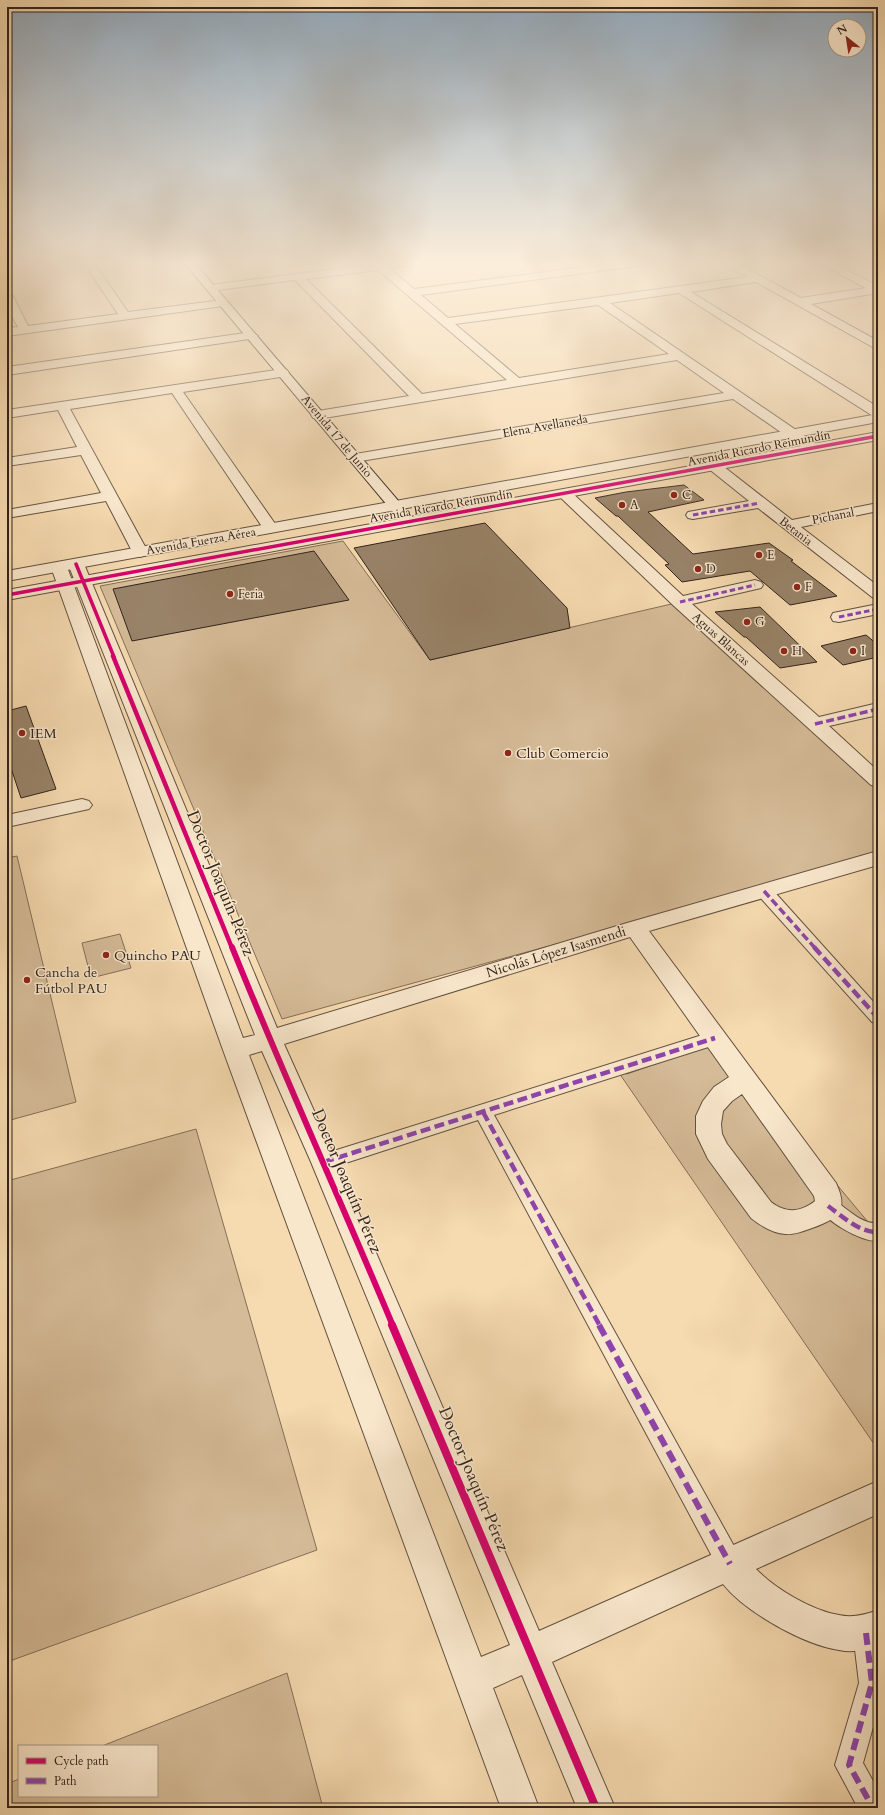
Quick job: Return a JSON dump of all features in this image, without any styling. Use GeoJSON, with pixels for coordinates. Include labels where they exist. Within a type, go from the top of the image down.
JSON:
{"type":"FeatureCollection","features":[{"type":"Feature","properties":{"kind":"street"},"geometry":{"type":"LineString","coordinates":[[7,371],[191,345]]}},
{"type":"Feature","properties":{"kind":"street","name":"Avenida 17 de Junio"},"geometry":{"type":"LineString","coordinates":[[259,345],[408,522]]}},
{"type":"Feature","properties":{"kind":"street"},"geometry":{"type":"LineString","coordinates":[[365,345],[418,398]]}},
{"type":"Feature","properties":{"kind":"street"},"geometry":{"type":"LineString","coordinates":[[473,345],[516,382]]}},
{"type":"Feature","properties":{"kind":"street"},"geometry":{"type":"LineString","coordinates":[[663,345],[813,448]]}},
{"type":"Feature","properties":{"kind":"street"},"geometry":{"type":"LineString","coordinates":[[769,345],[878,413]]}},
{"type":"Feature","properties":{"kind":"street"},"geometry":{"type":"LineString","coordinates":[[318,415],[679,356]]}},
{"type":"Feature","properties":{"kind":"street"},"geometry":{"type":"LineString","coordinates":[[7,414],[283,373]]}},
{"type":"Feature","properties":{"kind":"street"},"geometry":{"type":"LineString","coordinates":[[175,389],[270,528]]}},
{"type":"Feature","properties":{"kind":"street","name":"Elena Avellaneda"},"geometry":{"type":"LineString","coordinates":[[355,458],[734,394]]}},
{"type":"Feature","properties":{"kind":"street"},"geometry":{"type":"LineString","coordinates":[[62,406],[140,552]]}},
{"type":"Feature","properties":{"kind":"street","name":"Avenida Ricardo Reimundín"},"geometry":{"type":"LineString","coordinates":[[395,505],[878,418]]}},
{"type":"Feature","properties":{"kind":"street","name":"Avenida Ricardo Reimundín"},"geometry":{"type":"LineString","coordinates":[[7,595],[70,574],[408,522],[878,436]]}},
{"type":"Feature","properties":{"kind":"street"},"geometry":{"type":"LineString","coordinates":[[7,462],[85,450]]}},
{"type":"Feature","properties":{"kind":"street","name":"Betania"},"geometry":{"type":"LineString","coordinates":[[714,466],[878,594]]}},
{"type":"Feature","properties":{"kind":"street","name":"Aguas Blancas"},"geometry":{"type":"LineString","coordinates":[[565,494],[680,602],[878,781]]}},
{"type":"Feature","properties":{"kind":"street"},"geometry":{"type":"LineString","coordinates":[[7,514],[111,496]]}},
{"type":"Feature","properties":{"kind":"street"},"geometry":{"type":"LineString","coordinates":[[693,515],[760,503]]}},
{"type":"Feature","properties":{"kind":"street","name":"Avenida Fuerza Aérea"},"geometry":{"type":"LineString","coordinates":[[7,576],[70,574],[140,552],[395,505]]}},
{"type":"Feature","properties":{"kind":"street","name":"Pichanal"},"geometry":{"type":"LineString","coordinates":[[788,525],[878,507]]}},
{"type":"Feature","properties":{"kind":"street"},"geometry":{"type":"LineString","coordinates":[[70,574],[235,1050],[520,1808]]}},
{"type":"Feature","properties":{"kind":"street","name":"Doctor Joaquín Pérez"},"geometry":{"type":"LineString","coordinates":[[70,574],[269,1039],[324,1162],[532,1652],[596,1808]]}},
{"type":"Feature","properties":{"kind":"street"},"geometry":{"type":"LineString","coordinates":[[680,602],[755,585]]}},
{"type":"Feature","properties":{"kind":"street"},"geometry":{"type":"LineString","coordinates":[[839,617],[878,608]]}},
{"type":"Feature","properties":{"kind":"street"},"geometry":{"type":"LineString","coordinates":[[815,724],[878,709]]}},
{"type":"Feature","properties":{"kind":"street"},"geometry":{"type":"LineString","coordinates":[[7,821],[82,805]]}},
{"type":"Feature","properties":{"kind":"street","name":"Nicolás López Isasmendi"},"geometry":{"type":"LineString","coordinates":[[235,1050],[635,928],[878,858]]}},
{"type":"Feature","properties":{"kind":"street"},"geometry":{"type":"LineString","coordinates":[[764,891],[878,1018]]}},
{"type":"Feature","properties":{"kind":"street"},"geometry":{"type":"LineString","coordinates":[[635,928],[826,1191],[829,1199],[828,1206],[816,1215],[796,1223],[788,1223],[770,1218],[761,1210],[714,1146],[709,1134],[708,1120],[712,1107],[719,1096],[745,1080]]}},
{"type":"Feature","properties":{"kind":"street"},"geometry":{"type":"LineString","coordinates":[[324,1162],[715,1038]]}},
{"type":"Feature","properties":{"kind":"street"},"geometry":{"type":"LineString","coordinates":[[483,1112],[739,1578],[756,1593],[820,1628],[840,1634],[872,1630],[872,1683],[849,1765],[873,1808]]}},
{"type":"Feature","properties":{"kind":"street"},"geometry":{"type":"LineString","coordinates":[[828,1206],[860,1228],[874,1233],[878,1232]]}},
{"type":"Feature","properties":{"kind":"street"},"geometry":{"type":"LineString","coordinates":[[471,1680],[878,1497]]}},
{"type":"Feature","properties":{"kind":"shaded area","name":"Club Comercio"},"geometry":{"type":"Polygon","coordinates":[[[343,541],[430,660],[680,602],[878,781],[878,856],[282,1019],[100,586],[343,541]]]}},
{"type":"Feature","properties":{"kind":"shaded area","name":"Cancha de Fútbol PAU"},"geometry":{"type":"Polygon","coordinates":[[[17,856],[76,1102],[7,1121],[7,858],[17,856]]]}},
{"type":"Feature","properties":{"kind":"shaded area","name":"Quincho PAU"},"geometry":{"type":"Polygon","coordinates":[[[120,934],[131,968],[91,978],[82,943],[120,934]]]}},
{"type":"Feature","properties":{"kind":"shaded area"},"geometry":{"type":"Polygon","coordinates":[[[718,1042],[878,1234],[878,1442],[874,1444],[617,1070],[627,1074],[718,1042]]]}},
{"type":"Feature","properties":{"kind":"shaded area"},"geometry":{"type":"Polygon","coordinates":[[[196,1129],[317,1550],[7,1662],[7,1181],[196,1129]]]}},
{"type":"Feature","properties":{"kind":"shaded area"},"geometry":{"type":"Polygon","coordinates":[[[287,1673],[323,1808],[7,1808],[7,1784],[18,1779],[18,1797],[158,1797],[158,1745],[105,1745],[287,1673]]]}},
{"type":"Feature","properties":{"kind":"building"},"geometry":{"type":"Polygon","coordinates":[[[684,485],[704,500],[648,512],[693,554],[769,543],[793,560],[791,561],[837,596],[790,605],[750,571],[682,582],[665,565],[669,564],[618,516],[616,516],[595,498],[626,492],[684,485]]]}},
{"type":"Feature","properties":{"kind":"building"},"geometry":{"type":"Polygon","coordinates":[[[485,523],[567,608],[570,628],[430,660],[354,548],[485,523]]]}},
{"type":"Feature","properties":{"kind":"building","name":"Feria"},"geometry":{"type":"Polygon","coordinates":[[[314,551],[349,600],[132,641],[113,589],[314,551]]]}},
{"type":"Feature","properties":{"kind":"building"},"geometry":{"type":"Polygon","coordinates":[[[760,607],[817,662],[780,668],[746,637],[744,637],[715,612],[760,607]]]}},
{"type":"Feature","properties":{"kind":"building","name":"I"},"geometry":{"type":"Polygon","coordinates":[[[866,635],[878,645],[878,657],[843,665],[821,646],[866,635]]]}},
{"type":"Feature","properties":{"kind":"building","name":"IEM"},"geometry":{"type":"Polygon","coordinates":[[[26,706],[56,789],[21,798],[7,756],[7,711],[26,706]]]}},
{"type":"Feature","properties":{"kind":"marked path"},"geometry":{"type":"LineString","coordinates":[[693,515],[760,503]]}},
{"type":"Feature","properties":{"kind":"marked path"},"geometry":{"type":"LineString","coordinates":[[680,602],[755,585]]}},
{"type":"Feature","properties":{"kind":"marked path"},"geometry":{"type":"LineString","coordinates":[[839,617],[878,609]]}},
{"type":"Feature","properties":{"kind":"marked path"},"geometry":{"type":"LineString","coordinates":[[815,724],[878,709]]}},
{"type":"Feature","properties":{"kind":"marked path"},"geometry":{"type":"LineString","coordinates":[[764,891],[878,1018]]}},
{"type":"Feature","properties":{"kind":"marked path"},"geometry":{"type":"LineString","coordinates":[[324,1162],[715,1038]]}},
{"type":"Feature","properties":{"kind":"marked path"},"geometry":{"type":"LineString","coordinates":[[483,1112],[730,1564]]}},
{"type":"Feature","properties":{"kind":"marked path"},"geometry":{"type":"LineString","coordinates":[[828,1206],[867,1231],[878,1232]]}},
{"type":"Feature","properties":{"kind":"marked path"},"geometry":{"type":"LineString","coordinates":[[866,1633],[872,1683],[849,1765],[873,1808]]}},
{"type":"Feature","properties":{"kind":"cycle path"},"geometry":{"type":"LineString","coordinates":[[7,595],[878,436]]}},
{"type":"Feature","properties":{"kind":"cycle path"},"geometry":{"type":"LineString","coordinates":[[76,564],[269,1039],[324,1162],[596,1808]]}},
{"type":"Feature","properties":{"kind":"place","name":"C"},"geometry":{"type":"Point","coordinates":[674,495]}},
{"type":"Feature","properties":{"kind":"place","name":"A"},"geometry":{"type":"Point","coordinates":[622,505]}},
{"type":"Feature","properties":{"kind":"place","name":"E"},"geometry":{"type":"Point","coordinates":[759,555]}},
{"type":"Feature","properties":{"kind":"place","name":"D"},"geometry":{"type":"Point","coordinates":[698,569]}},
{"type":"Feature","properties":{"kind":"place","name":"F"},"geometry":{"type":"Point","coordinates":[797,587]}},
{"type":"Feature","properties":{"kind":"place","name":"Feria"},"geometry":{"type":"Point","coordinates":[230,594]}},
{"type":"Feature","properties":{"kind":"place","name":"G"},"geometry":{"type":"Point","coordinates":[747,622]}},
{"type":"Feature","properties":{"kind":"place","name":"H"},"geometry":{"type":"Point","coordinates":[784,651]}},
{"type":"Feature","properties":{"kind":"place","name":"I"},"geometry":{"type":"Point","coordinates":[853,651]}},
{"type":"Feature","properties":{"kind":"place","name":"IEM"},"geometry":{"type":"Point","coordinates":[22,733]}},
{"type":"Feature","properties":{"kind":"place","name":"Club Comercio"},"geometry":{"type":"Point","coordinates":[508,753]}},
{"type":"Feature","properties":{"kind":"place","name":"Quincho PAU"},"geometry":{"type":"Point","coordinates":[106,955]}},
{"type":"Feature","properties":{"kind":"place","name":"Cancha de Fútbol PAU"},"geometry":{"type":"Point","coordinates":[27,980]}}]}
